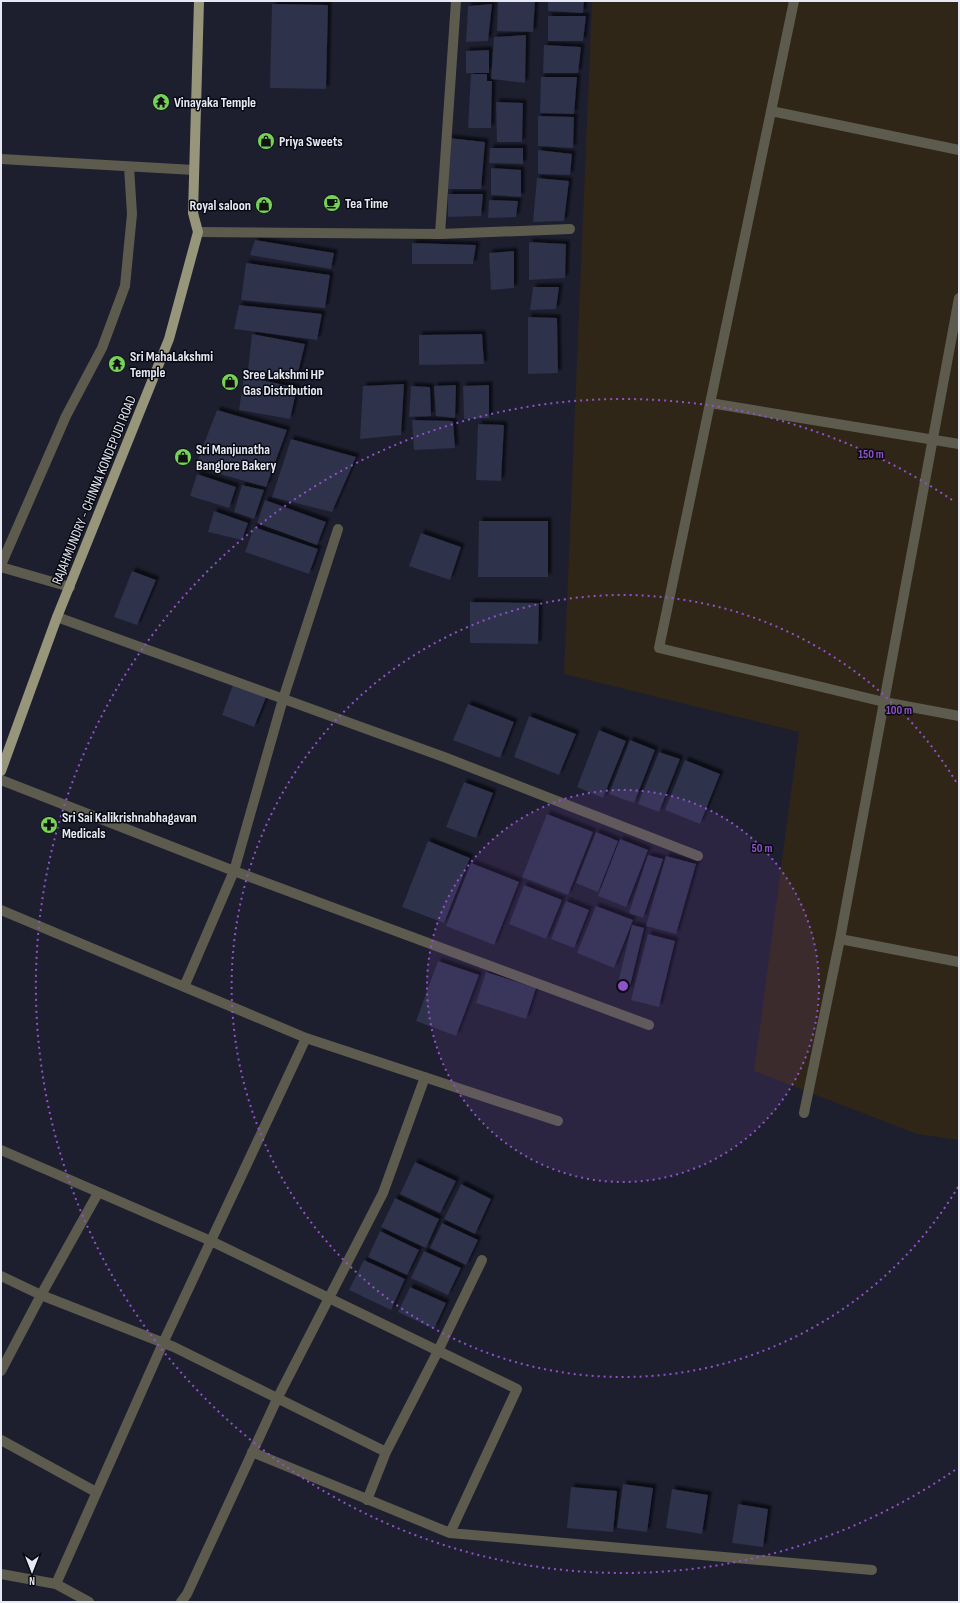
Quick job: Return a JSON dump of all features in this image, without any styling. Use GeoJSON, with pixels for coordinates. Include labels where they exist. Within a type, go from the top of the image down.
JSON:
{"type":"FeatureCollection","features":[{"type":"Feature","properties":{"kind":"main road","name":"RAJAHMUNDRY - CHINNA KONDEPUDI ROAD"},"geometry":{"type":"LineString","coordinates":[[1,771],[57,617],[169,338],[198,232],[193,213],[199,1]]}},
{"type":"Feature","properties":{"kind":"street"},"geometry":{"type":"LineString","coordinates":[[440,234],[456,1]]}},
{"type":"Feature","properties":{"kind":"street"},"geometry":{"type":"LineString","coordinates":[[794,1],[659,648],[884,702],[959,716]]}},
{"type":"Feature","properties":{"kind":"street"},"geometry":{"type":"LineString","coordinates":[[771,111],[959,150]]}},
{"type":"Feature","properties":{"kind":"street"},"geometry":{"type":"LineString","coordinates":[[1,159],[194,170]]}},
{"type":"Feature","properties":{"kind":"street"},"geometry":{"type":"LineString","coordinates":[[70,587],[1,566],[66,416],[102,348],[124,286],[132,214],[129,167]]}},
{"type":"Feature","properties":{"kind":"street"},"geometry":{"type":"LineString","coordinates":[[198,232],[440,234],[570,229]]}},
{"type":"Feature","properties":{"kind":"street"},"geometry":{"type":"LineString","coordinates":[[804,1113],[840,939],[959,298]]}},
{"type":"Feature","properties":{"kind":"street"},"geometry":{"type":"LineString","coordinates":[[710,403],[933,438],[959,444]]}},
{"type":"Feature","properties":{"kind":"street"},"geometry":{"type":"LineString","coordinates":[[184,987],[234,871],[283,699],[338,529]]}},
{"type":"Feature","properties":{"kind":"street"},"geometry":{"type":"LineString","coordinates":[[57,617],[444,757],[698,856]]}},
{"type":"Feature","properties":{"kind":"street"},"geometry":{"type":"LineString","coordinates":[[1,780],[234,871],[649,1025]]}},
{"type":"Feature","properties":{"kind":"street"},"geometry":{"type":"LineString","coordinates":[[1,910],[306,1038],[558,1121]]}},
{"type":"Feature","properties":{"kind":"street"},"geometry":{"type":"LineString","coordinates":[[840,939],[959,962]]}},
{"type":"Feature","properties":{"kind":"street"},"geometry":{"type":"LineString","coordinates":[[56,1584],[163,1343],[306,1038]]}},
{"type":"Feature","properties":{"kind":"street"},"geometry":{"type":"LineString","coordinates":[[181,1602],[187,1594],[277,1399],[383,1193],[425,1077]]}},
{"type":"Feature","properties":{"kind":"street"},"geometry":{"type":"LineString","coordinates":[[1,1150],[211,1241],[517,1389],[450,1533]]}},
{"type":"Feature","properties":{"kind":"street"},"geometry":{"type":"LineString","coordinates":[[1,1371],[41,1295],[98,1193]]}},
{"type":"Feature","properties":{"kind":"street"},"geometry":{"type":"LineString","coordinates":[[367,1500],[386,1452],[438,1351],[482,1260]]}},
{"type":"Feature","properties":{"kind":"street"},"geometry":{"type":"LineString","coordinates":[[1,1276],[41,1295],[163,1343],[386,1452]]}},
{"type":"Feature","properties":{"kind":"street"},"geometry":{"type":"LineString","coordinates":[[1,1440],[96,1492]]}},
{"type":"Feature","properties":{"kind":"street"},"geometry":{"type":"LineString","coordinates":[[252,1452],[450,1533],[872,1570]]}},
{"type":"Feature","properties":{"kind":"street"},"geometry":{"type":"LineString","coordinates":[[1,1574],[56,1584],[89,1602]]}},
{"type":"Feature","properties":{"kind":"shaded area"},"geometry":{"type":"Polygon","coordinates":[[[592,1],[959,1],[959,1140],[917,1134],[754,1071],[799,732],[564,674],[592,1]]]}},
{"type":"Feature","properties":{"kind":"building"},"geometry":{"type":"Polygon","coordinates":[[[498,1],[535,1],[533,32],[497,31],[498,1]]]}},
{"type":"Feature","properties":{"kind":"building"},"geometry":{"type":"Polygon","coordinates":[[[548,1],[584,1],[583,13],[548,11],[548,1]]]}},
{"type":"Feature","properties":{"kind":"building"},"geometry":{"type":"Polygon","coordinates":[[[272,4],[328,5],[326,89],[270,88],[272,4]]]}},
{"type":"Feature","properties":{"kind":"building"},"geometry":{"type":"Polygon","coordinates":[[[492,4],[488,41],[466,42],[468,6],[492,4]]]}},
{"type":"Feature","properties":{"kind":"building"},"geometry":{"type":"Polygon","coordinates":[[[548,16],[586,16],[583,41],[548,41],[548,16]]]}},
{"type":"Feature","properties":{"kind":"building"},"geometry":{"type":"Polygon","coordinates":[[[526,35],[525,83],[491,79],[494,37],[526,35]]]}},
{"type":"Feature","properties":{"kind":"building"},"geometry":{"type":"Polygon","coordinates":[[[544,45],[581,47],[578,73],[543,73],[544,45]]]}},
{"type":"Feature","properties":{"kind":"building"},"geometry":{"type":"Polygon","coordinates":[[[489,50],[489,73],[466,73],[466,51],[489,50]]]}},
{"type":"Feature","properties":{"kind":"building"},"geometry":{"type":"Polygon","coordinates":[[[471,74],[487,74],[487,81],[492,81],[491,128],[468,128],[471,74]]]}},
{"type":"Feature","properties":{"kind":"building"},"geometry":{"type":"Polygon","coordinates":[[[541,77],[577,77],[574,114],[540,113],[541,77]]]}},
{"type":"Feature","properties":{"kind":"building"},"geometry":{"type":"Polygon","coordinates":[[[496,102],[523,103],[522,142],[497,142],[496,102]]]}},
{"type":"Feature","properties":{"kind":"building"},"geometry":{"type":"Polygon","coordinates":[[[538,116],[574,117],[573,148],[538,146],[538,116]]]}},
{"type":"Feature","properties":{"kind":"building"},"geometry":{"type":"Polygon","coordinates":[[[449,138],[485,142],[481,189],[448,189],[449,138]]]}},
{"type":"Feature","properties":{"kind":"building"},"geometry":{"type":"Polygon","coordinates":[[[490,148],[523,148],[523,164],[489,163],[490,148]]]}},
{"type":"Feature","properties":{"kind":"building"},"geometry":{"type":"Polygon","coordinates":[[[538,150],[572,154],[570,175],[538,174],[538,150]]]}},
{"type":"Feature","properties":{"kind":"building"},"geometry":{"type":"Polygon","coordinates":[[[491,168],[521,170],[521,197],[491,195],[491,168]]]}},
{"type":"Feature","properties":{"kind":"building"},"geometry":{"type":"Polygon","coordinates":[[[537,178],[569,181],[564,221],[533,222],[537,178]]]}},
{"type":"Feature","properties":{"kind":"building"},"geometry":{"type":"Polygon","coordinates":[[[448,194],[483,194],[481,216],[448,217],[448,194]]]}},
{"type":"Feature","properties":{"kind":"building"},"geometry":{"type":"Polygon","coordinates":[[[489,200],[518,201],[516,217],[488,218],[489,200]]]}},
{"type":"Feature","properties":{"kind":"building"},"geometry":{"type":"Polygon","coordinates":[[[255,240],[334,253],[331,269],[250,255],[255,240]]]}},
{"type":"Feature","properties":{"kind":"building"},"geometry":{"type":"Polygon","coordinates":[[[529,242],[566,244],[565,278],[529,280],[529,242]]]}},
{"type":"Feature","properties":{"kind":"building"},"geometry":{"type":"Polygon","coordinates":[[[412,243],[476,245],[473,264],[412,264],[412,243]]]}},
{"type":"Feature","properties":{"kind":"building"},"geometry":{"type":"Polygon","coordinates":[[[514,251],[514,288],[491,290],[489,253],[514,251]]]}},
{"type":"Feature","properties":{"kind":"building"},"geometry":{"type":"Polygon","coordinates":[[[246,263],[330,275],[325,308],[241,300],[246,263]]]}},
{"type":"Feature","properties":{"kind":"building"},"geometry":{"type":"Polygon","coordinates":[[[533,287],[559,287],[556,309],[530,310],[533,287]]]}},
{"type":"Feature","properties":{"kind":"building"},"geometry":{"type":"Polygon","coordinates":[[[239,305],[322,314],[317,340],[234,329],[239,305]]]}},
{"type":"Feature","properties":{"kind":"building"},"geometry":{"type":"Polygon","coordinates":[[[528,317],[557,318],[558,373],[528,374],[528,317]]]}},
{"type":"Feature","properties":{"kind":"building"},"geometry":{"type":"Polygon","coordinates":[[[252,334],[305,344],[297,377],[248,370],[252,334]]]}},
{"type":"Feature","properties":{"kind":"building"},"geometry":{"type":"Polygon","coordinates":[[[482,334],[484,364],[419,365],[419,335],[482,334]]]}},
{"type":"Feature","properties":{"kind":"building"},"geometry":{"type":"Polygon","coordinates":[[[244,376],[297,388],[290,419],[239,410],[244,376]]]}},
{"type":"Feature","properties":{"kind":"building"},"geometry":{"type":"Polygon","coordinates":[[[404,384],[401,435],[360,439],[363,386],[404,384]]]}},
{"type":"Feature","properties":{"kind":"building"},"geometry":{"type":"Polygon","coordinates":[[[456,385],[455,418],[436,416],[434,386],[456,385]]]}},
{"type":"Feature","properties":{"kind":"building"},"geometry":{"type":"Polygon","coordinates":[[[489,385],[489,418],[464,419],[463,386],[489,385]]]}},
{"type":"Feature","properties":{"kind":"building"},"geometry":{"type":"Polygon","coordinates":[[[411,386],[430,387],[431,416],[409,417],[411,386]]]}},
{"type":"Feature","properties":{"kind":"building"},"geometry":{"type":"Polygon","coordinates":[[[217,410],[287,430],[266,487],[195,467],[217,410]]]}},
{"type":"Feature","properties":{"kind":"building"},"geometry":{"type":"Polygon","coordinates":[[[412,420],[453,421],[455,448],[414,450],[412,420]]]}},
{"type":"Feature","properties":{"kind":"building"},"geometry":{"type":"Polygon","coordinates":[[[478,424],[504,425],[501,481],[476,480],[478,424]]]}},
{"type":"Feature","properties":{"kind":"building"},"geometry":{"type":"Polygon","coordinates":[[[291,439],[356,457],[332,512],[272,497],[291,439]]]}},
{"type":"Feature","properties":{"kind":"building"},"geometry":{"type":"Polygon","coordinates":[[[197,474],[236,487],[229,508],[190,496],[197,474]]]}},
{"type":"Feature","properties":{"kind":"building"},"geometry":{"type":"Polygon","coordinates":[[[242,485],[264,490],[254,519],[234,512],[242,485]]]}},
{"type":"Feature","properties":{"kind":"building"},"geometry":{"type":"Polygon","coordinates":[[[265,500],[326,522],[317,545],[257,523],[265,500]]]}},
{"type":"Feature","properties":{"kind":"building"},"geometry":{"type":"Polygon","coordinates":[[[214,511],[248,523],[242,540],[208,532],[214,511]]]}},
{"type":"Feature","properties":{"kind":"building"},"geometry":{"type":"Polygon","coordinates":[[[479,521],[548,521],[548,577],[478,577],[479,521]]]}},
{"type":"Feature","properties":{"kind":"building"},"geometry":{"type":"Polygon","coordinates":[[[254,527],[318,549],[309,574],[245,552],[254,527]]]}},
{"type":"Feature","properties":{"kind":"building"},"geometry":{"type":"Polygon","coordinates":[[[421,533],[461,547],[450,580],[409,566],[421,533]]]}},
{"type":"Feature","properties":{"kind":"building"},"geometry":{"type":"Polygon","coordinates":[[[132,571],[156,580],[137,625],[114,617],[132,571]]]}},
{"type":"Feature","properties":{"kind":"building"},"geometry":{"type":"Polygon","coordinates":[[[470,602],[539,603],[538,644],[470,643],[470,602]]]}},
{"type":"Feature","properties":{"kind":"building"},"geometry":{"type":"Polygon","coordinates":[[[234,682],[267,695],[254,727],[222,715],[234,682]]]}},
{"type":"Feature","properties":{"kind":"building"},"geometry":{"type":"Polygon","coordinates":[[[468,704],[514,722],[500,758],[453,740],[468,704]]]}},
{"type":"Feature","properties":{"kind":"building"},"geometry":{"type":"Polygon","coordinates":[[[529,716],[576,734],[559,775],[514,757],[529,716]]]}},
{"type":"Feature","properties":{"kind":"building"},"geometry":{"type":"Polygon","coordinates":[[[599,730],[626,741],[603,798],[577,787],[599,730]]]}},
{"type":"Feature","properties":{"kind":"building"},"geometry":{"type":"Polygon","coordinates":[[[630,740],[655,750],[634,803],[609,794],[630,740]]]}},
{"type":"Feature","properties":{"kind":"building"},"geometry":{"type":"Polygon","coordinates":[[[659,752],[680,759],[659,812],[638,804],[659,752]]]}},
{"type":"Feature","properties":{"kind":"building"},"geometry":{"type":"Polygon","coordinates":[[[685,760],[720,774],[700,824],[665,810],[685,760]]]}},
{"type":"Feature","properties":{"kind":"building"},"geometry":{"type":"Polygon","coordinates":[[[464,782],[493,793],[476,838],[446,827],[464,782]]]}},
{"type":"Feature","properties":{"kind":"building"},"geometry":{"type":"Polygon","coordinates":[[[547,814],[593,832],[568,895],[522,877],[547,814]]]}},
{"type":"Feature","properties":{"kind":"building"},"geometry":{"type":"Polygon","coordinates":[[[596,832],[618,841],[598,892],[576,883],[596,832]]]}},
{"type":"Feature","properties":{"kind":"building"},"geometry":{"type":"Polygon","coordinates":[[[620,839],[648,850],[626,907],[598,896],[620,839]]]}},
{"type":"Feature","properties":{"kind":"building"},"geometry":{"type":"Polygon","coordinates":[[[428,841],[470,858],[444,923],[402,907],[428,841]]]}},
{"type":"Feature","properties":{"kind":"building"},"geometry":{"type":"Polygon","coordinates":[[[648,855],[663,859],[643,918],[629,913],[648,855]]]}},
{"type":"Feature","properties":{"kind":"building"},"geometry":{"type":"Polygon","coordinates":[[[666,856],[696,864],[676,934],[646,926],[666,856]]]}},
{"type":"Feature","properties":{"kind":"building"},"geometry":{"type":"Polygon","coordinates":[[[471,863],[519,882],[494,945],[446,926],[471,863]]]}},
{"type":"Feature","properties":{"kind":"building"},"geometry":{"type":"Polygon","coordinates":[[[524,885],[562,900],[546,939],[509,924],[524,885]]]}},
{"type":"Feature","properties":{"kind":"building"},"geometry":{"type":"Polygon","coordinates":[[[566,901],[589,910],[574,948],[551,939],[566,901]]]}},
{"type":"Feature","properties":{"kind":"building"},"geometry":{"type":"Polygon","coordinates":[[[596,906],[633,920],[614,968],[577,953],[596,906]]]}},
{"type":"Feature","properties":{"kind":"building"},"geometry":{"type":"Polygon","coordinates":[[[632,925],[644,928],[629,990],[617,987],[632,925]]]}},
{"type":"Feature","properties":{"kind":"building"},"geometry":{"type":"Polygon","coordinates":[[[648,934],[675,941],[659,1007],[631,1000],[648,934]]]}},
{"type":"Feature","properties":{"kind":"building"},"geometry":{"type":"Polygon","coordinates":[[[438,961],[479,975],[456,1036],[416,1021],[438,961]]]}},
{"type":"Feature","properties":{"kind":"building"},"geometry":{"type":"Polygon","coordinates":[[[486,972],[536,988],[526,1019],[476,1003],[486,972]]]}},
{"type":"Feature","properties":{"kind":"building"},"geometry":{"type":"Polygon","coordinates":[[[415,1162],[456,1181],[440,1213],[400,1194],[415,1162]]]}},
{"type":"Feature","properties":{"kind":"building"},"geometry":{"type":"Polygon","coordinates":[[[461,1184],[491,1199],[475,1234],[444,1219],[461,1184]]]}},
{"type":"Feature","properties":{"kind":"building"},"geometry":{"type":"Polygon","coordinates":[[[395,1198],[439,1219],[426,1248],[381,1227],[395,1198]]]}},
{"type":"Feature","properties":{"kind":"building"},"geometry":{"type":"Polygon","coordinates":[[[442,1223],[478,1240],[466,1265],[430,1248],[442,1223]]]}},
{"type":"Feature","properties":{"kind":"building"},"geometry":{"type":"Polygon","coordinates":[[[380,1231],[419,1250],[407,1275],[368,1257],[380,1231]]]}},
{"type":"Feature","properties":{"kind":"building"},"geometry":{"type":"Polygon","coordinates":[[[424,1251],[461,1268],[448,1295],[411,1278],[424,1251]]]}},
{"type":"Feature","properties":{"kind":"building"},"geometry":{"type":"Polygon","coordinates":[[[364,1260],[405,1279],[391,1310],[349,1290],[364,1260]]]}},
{"type":"Feature","properties":{"kind":"building"},"geometry":{"type":"Polygon","coordinates":[[[410,1287],[446,1303],[434,1329],[398,1312],[410,1287]]]}},
{"type":"Feature","properties":{"kind":"building"},"geometry":{"type":"Polygon","coordinates":[[[623,1484],[653,1488],[647,1532],[617,1528],[623,1484]]]}},
{"type":"Feature","properties":{"kind":"building"},"geometry":{"type":"Polygon","coordinates":[[[571,1487],[617,1491],[613,1532],[567,1528],[571,1487]]]}},
{"type":"Feature","properties":{"kind":"building"},"geometry":{"type":"Polygon","coordinates":[[[672,1489],[708,1495],[702,1534],[666,1528],[672,1489]]]}},
{"type":"Feature","properties":{"kind":"building"},"geometry":{"type":"Polygon","coordinates":[[[738,1504],[768,1509],[763,1547],[732,1543],[738,1504]]]}},
{"type":"Feature","properties":{"kind":"place","name":"Vinayaka Temple"},"geometry":{"type":"Point","coordinates":[161,102]}},
{"type":"Feature","properties":{"kind":"place","name":"Priya Sweets"},"geometry":{"type":"Point","coordinates":[266,141]}},
{"type":"Feature","properties":{"kind":"place","name":"Tea Time"},"geometry":{"type":"Point","coordinates":[332,203]}},
{"type":"Feature","properties":{"kind":"place","name":"Royal saloon"},"geometry":{"type":"Point","coordinates":[264,205]}},
{"type":"Feature","properties":{"kind":"place","name":"Sri MahaLakshmi Temple"},"geometry":{"type":"Point","coordinates":[117,364]}},
{"type":"Feature","properties":{"kind":"place","name":"Sree Lakshmi HP Gas Distribution"},"geometry":{"type":"Point","coordinates":[230,382]}},
{"type":"Feature","properties":{"kind":"place","name":"Sri Manjunatha Banglore Bakery"},"geometry":{"type":"Point","coordinates":[183,457]}},
{"type":"Feature","properties":{"kind":"place","name":"Sri Sai Kalikrishnabhagavan Medicals"},"geometry":{"type":"Point","coordinates":[49,825]}}]}
